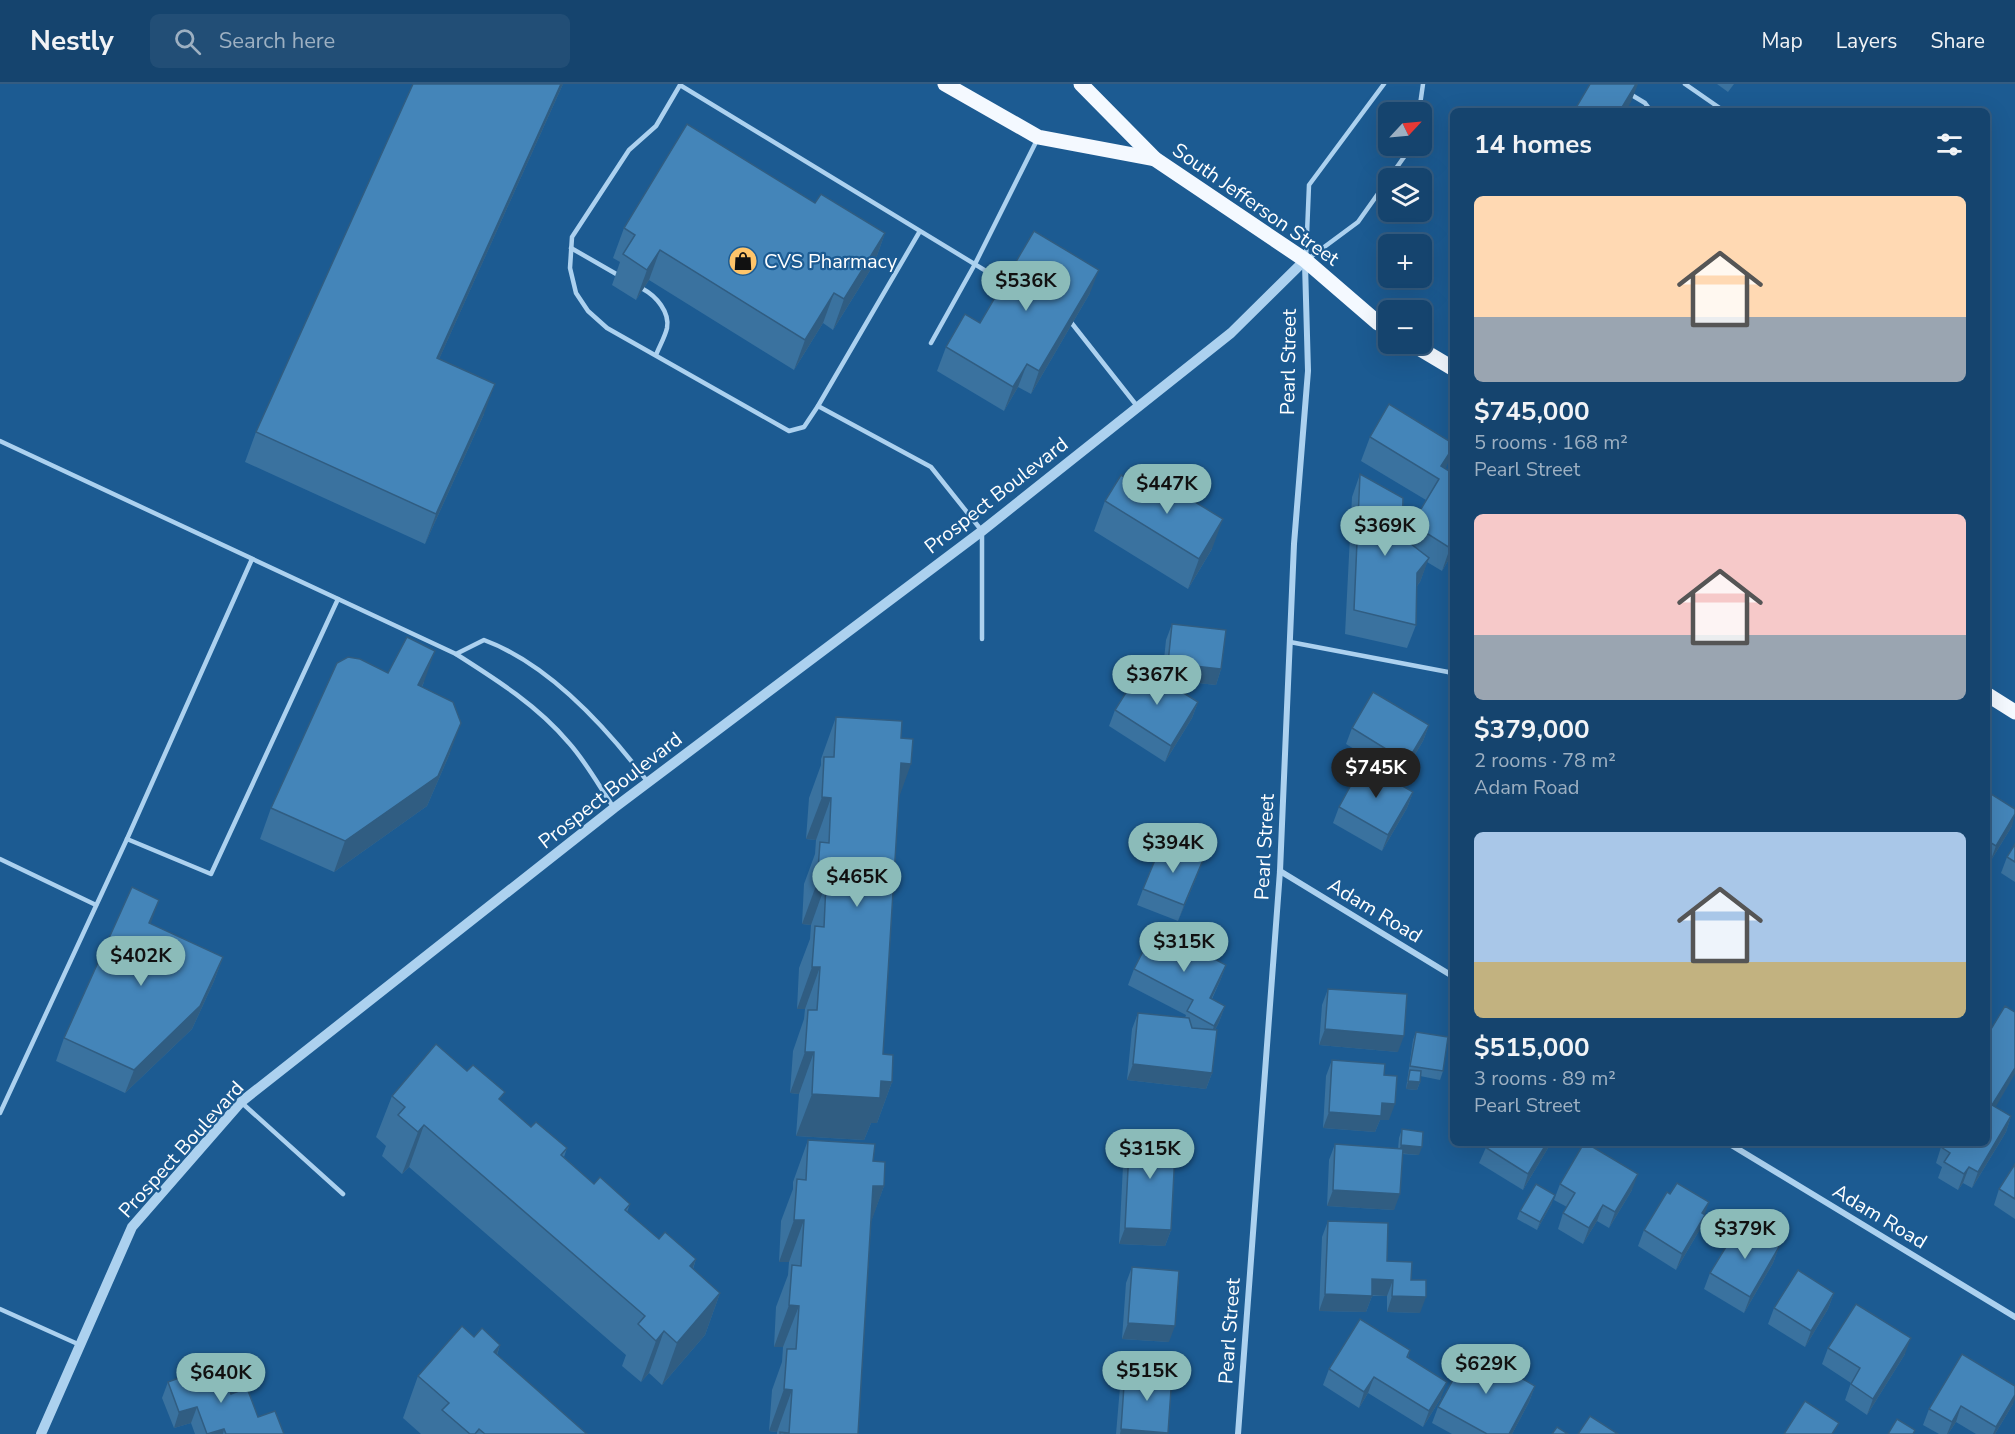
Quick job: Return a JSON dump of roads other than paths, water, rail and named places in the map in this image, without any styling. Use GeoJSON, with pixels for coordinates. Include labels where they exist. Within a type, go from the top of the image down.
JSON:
{"type":"FeatureCollection","features":[{"type":"Feature","properties":{"kind":"main road","name":"South Jefferson Street"},"geometry":{"type":"LineString","coordinates":[[945,84],[1038,137],[1155,159]]}},
{"type":"Feature","properties":{"kind":"main road","name":"South Jefferson Street"},"geometry":{"type":"LineString","coordinates":[[1081,84],[1155,159],[1305,260],[1378,322]]}},
{"type":"Feature","properties":{"kind":"main road"},"geometry":{"type":"LineString","coordinates":[[1429,354],[1450,367]]}},
{"type":"Feature","properties":{"kind":"main road"},"geometry":{"type":"LineString","coordinates":[[1990,696],[2015,712]]}},
{"type":"Feature","properties":{"kind":"street","name":"Prospect Boulevard"},"geometry":{"type":"LineString","coordinates":[[41,1434],[132,1227],[241,1102],[614,808],[982,531],[1231,333],[1305,260]]}},
{"type":"Feature","properties":{"kind":"street","name":"Pearl Street"},"geometry":{"type":"LineString","coordinates":[[1238,1434],[1280,872],[1293,544],[1308,371],[1305,260]]}},
{"type":"Feature","properties":{"kind":"street","name":"Adam Road"},"geometry":{"type":"LineString","coordinates":[[1280,872],[1450,975]]}},
{"type":"Feature","properties":{"kind":"street","name":"Adam Road"},"geometry":{"type":"LineString","coordinates":[[1733,1146],[2015,1317]]}},
{"type":"Feature","properties":{"kind":"lane"},"geometry":{"type":"LineString","coordinates":[[1305,260],[1309,185],[1384,84]]}},
{"type":"Feature","properties":{"kind":"lane"},"geometry":{"type":"LineString","coordinates":[[1421,102],[1424,84]]}},
{"type":"Feature","properties":{"kind":"lane"},"geometry":{"type":"LineString","coordinates":[[1685,84],[1720,108]]}},
{"type":"Feature","properties":{"kind":"lane"},"geometry":{"type":"LineString","coordinates":[[920,231],[819,406],[804,427],[789,431],[607,328],[588,311],[576,293],[570,268],[572,237],[629,150],[656,126],[680,85],[1014,288]]}},
{"type":"Feature","properties":{"kind":"lane"},"geometry":{"type":"LineString","coordinates":[[1625,90],[1649,108]]}},
{"type":"Feature","properties":{"kind":"lane"},"geometry":{"type":"LineString","coordinates":[[931,343],[975,264],[1038,137]]}},
{"type":"Feature","properties":{"kind":"lane"},"geometry":{"type":"LineString","coordinates":[[1305,260],[1359,222],[1404,156]]}},
{"type":"Feature","properties":{"kind":"lane"},"geometry":{"type":"LineString","coordinates":[[572,248],[618,275]]}},
{"type":"Feature","properties":{"kind":"lane"},"geometry":{"type":"LineString","coordinates":[[643,289],[653,294],[665,312],[668,327],[656,355]]}},
{"type":"Feature","properties":{"kind":"lane"},"geometry":{"type":"LineString","coordinates":[[1062,317],[1072,322],[1138,407]]}},
{"type":"Feature","properties":{"kind":"lane"},"geometry":{"type":"LineString","coordinates":[[819,406],[931,467],[982,531],[982,639]]}},
{"type":"Feature","properties":{"kind":"lane"},"geometry":{"type":"LineString","coordinates":[[0,441],[456,654],[506,686],[543,716],[569,743],[614,808]]}},
{"type":"Feature","properties":{"kind":"lane"},"geometry":{"type":"LineString","coordinates":[[0,1113],[127,839],[252,559]]}},
{"type":"Feature","properties":{"kind":"lane"},"geometry":{"type":"LineString","coordinates":[[127,839],[211,874],[338,599]]}},
{"type":"Feature","properties":{"kind":"lane"},"geometry":{"type":"LineString","coordinates":[[456,654],[484,640],[504,648],[542,673],[622,748],[649,782]]}},
{"type":"Feature","properties":{"kind":"lane"},"geometry":{"type":"LineString","coordinates":[[1290,642],[1450,673]]}},
{"type":"Feature","properties":{"kind":"lane"},"geometry":{"type":"LineString","coordinates":[[0,859],[96,904]]}},
{"type":"Feature","properties":{"kind":"lane"},"geometry":{"type":"LineString","coordinates":[[241,1102],[343,1194]]}},
{"type":"Feature","properties":{"kind":"lane"},"geometry":{"type":"LineString","coordinates":[[0,1309],[80,1345]]}},
{"type":"Feature","properties":{"kind":"place","name":"CVS Pharmacy"},"geometry":{"type":"Point","coordinates":[743,261]}}]}
